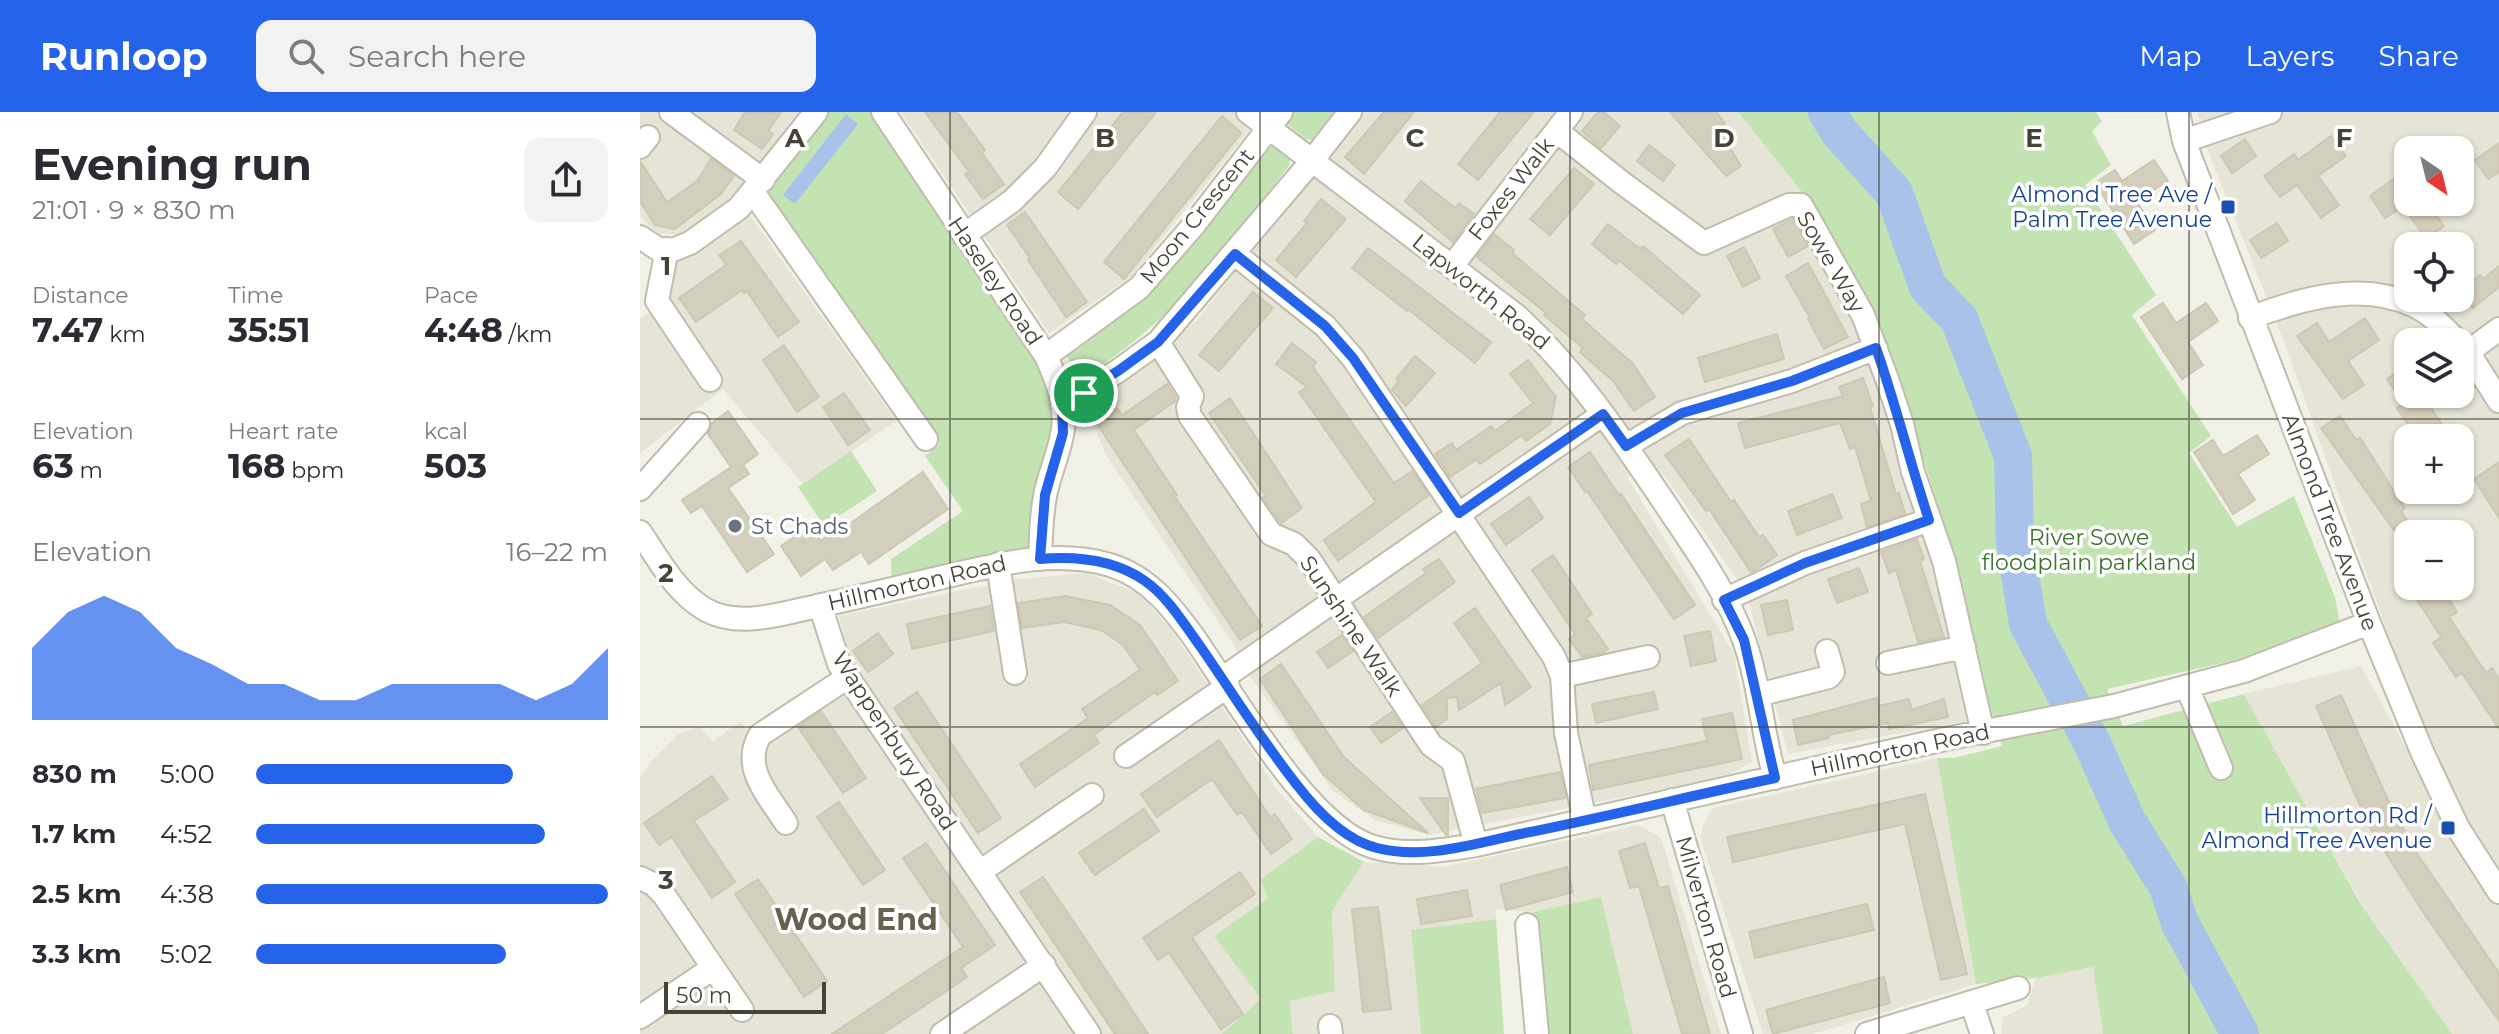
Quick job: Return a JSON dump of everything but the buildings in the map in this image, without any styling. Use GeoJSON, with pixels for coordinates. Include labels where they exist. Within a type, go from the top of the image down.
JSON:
{"type":"FeatureCollection","features":[{"type":"Feature","properties":{"kind":"street"},"geometry":{"type":"LineString","coordinates":[[671,112],[758,186],[926,439]]}},
{"type":"Feature","properties":{"kind":"street"},"geometry":{"type":"LineString","coordinates":[[640,237],[658,249],[673,250],[690,243],[739,208],[816,112]]}},
{"type":"Feature","properties":{"kind":"street","name":"Haseley Road"},"geometry":{"type":"LineString","coordinates":[[883,112],[1046,356],[1057,380],[1063,433],[1045,495],[1040,559]]}},
{"type":"Feature","properties":{"kind":"street"},"geometry":{"type":"LineString","coordinates":[[964,235],[1012,201],[1045,168],[1085,112]]}},
{"type":"Feature","properties":{"kind":"street","name":"Lapworth Road"},"geometry":{"type":"LineString","coordinates":[[1248,112],[1274,120],[1311,162],[1517,316],[1546,342],[1588,392],[1712,574],[1744,640],[1775,778]]}},
{"type":"Feature","properties":{"kind":"street"},"geometry":{"type":"LineString","coordinates":[[1062,405],[1158,342],[1235,254],[1350,112]]}},
{"type":"Feature","properties":{"kind":"street","name":"Foxes Walk"},"geometry":{"type":"LineString","coordinates":[[1452,266],[1571,112]]}},
{"type":"Feature","properties":{"kind":"street","name":"Almond Tree Avenue"},"geometry":{"type":"LineString","coordinates":[[2178,112],[2184,141],[2250,318],[2369,623],[2423,754],[2458,828],[2499,892]]}},
{"type":"Feature","properties":{"kind":"street"},"geometry":{"type":"LineString","coordinates":[[2184,141],[2270,112]]}},
{"type":"Feature","properties":{"kind":"street","name":"Moon Crescent"},"geometry":{"type":"LineString","coordinates":[[1046,356],[1139,288],[1193,226],[1274,120]]}},
{"type":"Feature","properties":{"kind":"street","name":"Sowe Way"},"geometry":{"type":"LineString","coordinates":[[1557,131],[1704,243],[1789,205],[1801,205],[1850,290],[1876,348],[1902,424],[1913,472],[1944,561],[1983,733]]}},
{"type":"Feature","properties":{"kind":"street"},"geometry":{"type":"LineString","coordinates":[[667,249],[657,301],[710,380]]}},
{"type":"Feature","properties":{"kind":"street"},"geometry":{"type":"LineString","coordinates":[[1235,254],[1325,326],[1353,358],[1554,657],[1562,676],[1566,733],[1585,821]]}},
{"type":"Feature","properties":{"kind":"street"},"geometry":{"type":"LineString","coordinates":[[2250,318],[2312,298],[2348,293],[2386,295],[2416,306],[2444,328]]}},
{"type":"Feature","properties":{"kind":"street"},"geometry":{"type":"LineString","coordinates":[[2474,340],[2499,329]]}},
{"type":"Feature","properties":{"kind":"street","name":"Sunshine Walk"},"geometry":{"type":"LineString","coordinates":[[1158,342],[1192,396],[1188,407],[1190,416],[1256,515],[1271,534],[1294,544],[1309,559],[1431,745],[1453,761],[1476,845]]}},
{"type":"Feature","properties":{"kind":"street"},"geometry":{"type":"LineString","coordinates":[[1626,446],[1682,413],[1792,381],[1876,348]]}},
{"type":"Feature","properties":{"kind":"street"},"geometry":{"type":"LineString","coordinates":[[2474,364],[2499,401]]}},
{"type":"Feature","properties":{"kind":"street"},"geometry":{"type":"LineString","coordinates":[[1126,756],[1335,600],[1603,414]]}},
{"type":"Feature","properties":{"kind":"street"},"geometry":{"type":"LineString","coordinates":[[640,489],[698,424]]}},
{"type":"Feature","properties":{"kind":"street"},"geometry":{"type":"LineString","coordinates":[[1724,600],[1805,563],[1929,520]]}},
{"type":"Feature","properties":{"kind":"street","name":"Hillmorton Road"},"geometry":{"type":"LineString","coordinates":[[640,532],[688,598],[709,611],[737,619],[759,618],[998,564],[1066,557],[1121,569],[1145,581],[1177,615],[1304,795],[1321,813],[1358,842],[1376,848],[1423,853],[1476,845],[1945,739],[2114,706],[2244,671],[2369,623]]}},
{"type":"Feature","properties":{"kind":"street"},"geometry":{"type":"LineString","coordinates":[[998,564],[1015,673]]}},
{"type":"Feature","properties":{"kind":"street","name":"Wappenbury Road"},"geometry":{"type":"LineString","coordinates":[[820,605],[832,647],[848,677],[1089,1034]]}},
{"type":"Feature","properties":{"kind":"street"},"geometry":{"type":"LineString","coordinates":[[1888,663],[1964,647]]}},
{"type":"Feature","properties":{"kind":"street"},"geometry":{"type":"LineString","coordinates":[[1758,695],[1829,677],[1833,672],[1827,651]]}},
{"type":"Feature","properties":{"kind":"street"},"geometry":{"type":"LineString","coordinates":[[1562,676],[1648,657]]}},
{"type":"Feature","properties":{"kind":"street"},"geometry":{"type":"LineString","coordinates":[[786,823],[753,771],[753,747],[760,735],[848,677]]}},
{"type":"Feature","properties":{"kind":"street"},"geometry":{"type":"LineString","coordinates":[[2187,687],[2221,768]]}},
{"type":"Feature","properties":{"kind":"street"},"geometry":{"type":"LineString","coordinates":[[981,871],[1092,795]]}},
{"type":"Feature","properties":{"kind":"street","name":"Milverton Road"},"geometry":{"type":"LineString","coordinates":[[1672,800],[1741,1034]]}},
{"type":"Feature","properties":{"kind":"street"},"geometry":{"type":"LineString","coordinates":[[640,878],[653,884],[664,895],[742,1010]]}},
{"type":"Feature","properties":{"kind":"street"},"geometry":{"type":"LineString","coordinates":[[1527,925],[1537,1034]]}},
{"type":"Feature","properties":{"kind":"street"},"geometry":{"type":"LineString","coordinates":[[942,1034],[1044,965]]}},
{"type":"Feature","properties":{"kind":"street"},"geometry":{"type":"LineString","coordinates":[[640,1017],[713,968]]}},
{"type":"Feature","properties":{"kind":"street"},"geometry":{"type":"LineString","coordinates":[[1867,1034],[2018,988]]}},
{"type":"Feature","properties":{"kind":"street"},"geometry":{"type":"LineString","coordinates":[[1972,1004],[1982,1034]]}},
{"type":"Feature","properties":{"kind":"shaded area"},"geometry":{"type":"Polygon","coordinates":[[[640,112],[804,112],[726,209],[680,235],[658,233],[640,214],[640,112]]]}},
{"type":"Feature","properties":{"kind":"shaded area"},"geometry":{"type":"Polygon","coordinates":[[[901,112],[1264,112],[1131,277],[1049,333],[901,112]]]}},
{"type":"Feature","properties":{"kind":"shaded area"},"geometry":{"type":"Polygon","coordinates":[[[1359,112],[1738,112],[1805,196],[1862,336],[1923,516],[1971,720],[1788,754],[1747,594],[1665,476],[1627,477],[1734,654],[1752,762],[1725,777],[1429,835],[1375,820],[1333,791],[1250,676],[1233,644],[1106,455],[1088,411],[1198,319],[1359,112]]]}},
{"type":"Feature","properties":{"kind":"shaded area"},"geometry":{"type":"Polygon","coordinates":[[[2197,112],[2499,112],[2499,1034],[2451,1034],[2360,901],[2244,694],[2361,666],[2405,746],[2430,739],[2393,648],[2285,344],[2206,146],[2197,112]]]}},
{"type":"Feature","properties":{"kind":"shaded area"},"geometry":{"type":"Polygon","coordinates":[[[749,214],[896,421],[803,484],[723,389],[640,453],[640,319],[656,308],[663,273],[749,214]]]}},
{"type":"Feature","properties":{"kind":"shaded area"},"geometry":{"type":"Polygon","coordinates":[[[1086,573],[1141,594],[1173,632],[1275,787],[1318,837],[1260,880],[1268,898],[1214,936],[1261,999],[1222,1034],[640,1034],[640,777],[650,763],[679,734],[699,727],[713,741],[741,721],[746,730],[830,676],[846,643],[839,616],[1011,580],[1086,573]]]}},
{"type":"Feature","properties":{"kind":"shaded area"},"geometry":{"type":"Polygon","coordinates":[[[1937,758],[1976,984],[1813,1034],[1763,1034],[1701,840],[1702,827],[1713,808],[1937,758]]]}},
{"type":"Feature","properties":{"kind":"shaded area"},"geometry":{"type":"Polygon","coordinates":[[[1639,825],[1661,838],[1721,1034],[1633,1034],[1600,897],[1533,912],[1495,909],[1496,919],[1411,930],[1421,1034],[1293,1034],[1290,1001],[1335,991],[1332,911],[1364,862],[1443,867],[1639,825]]]}},
{"type":"Feature","properties":{"kind":"shaded area"},"geometry":{"type":"Polygon","coordinates":[[[2093,967],[2103,1034],[2001,1034],[2003,1017],[2027,1006],[2036,977],[2093,967]]]}},
{"type":"Feature","properties":{"kind":"green space"},"geometry":{"type":"Polygon","coordinates":[[[822,112],[874,112],[1041,362],[1055,406],[1033,555],[892,585],[891,559],[963,511],[925,456],[940,444],[907,403],[759,193],[822,112]]]}},
{"type":"Feature","properties":{"kind":"green space"},"geometry":{"type":"Polygon","coordinates":[[[1293,112],[1334,112],[1312,140],[1287,124],[1293,112]]]}},
{"type":"Feature","properties":{"kind":"green space","name":"River Sowe floodplain parkland"},"geometry":{"type":"Polygon","coordinates":[[[1738,112],[2096,112],[2102,121],[2092,131],[2111,165],[2085,185],[2156,295],[2132,315],[2211,436],[2189,453],[2237,527],[2294,496],[2335,597],[2340,624],[2231,661],[2107,689],[2123,726],[2244,694],[2359,901],[2452,1034],[2103,1034],[2093,967],[2036,978],[1976,984],[1937,758],[1954,758],[2002,746],[1974,652],[1936,498],[1885,343],[1805,196],[1738,112]]]}},
{"type":"Feature","properties":{"kind":"green space"},"geometry":{"type":"Polygon","coordinates":[[[1273,146],[1290,159],[1289,166],[1184,298],[1087,377],[1078,376],[1065,353],[1263,149],[1273,146]]]}},
{"type":"Feature","properties":{"kind":"green space"},"geometry":{"type":"Polygon","coordinates":[[[851,451],[877,491],[824,526],[798,487],[851,451]]]}},
{"type":"Feature","properties":{"kind":"green space"},"geometry":{"type":"Polygon","coordinates":[[[1318,837],[1364,862],[1332,911],[1335,991],[1290,1001],[1293,1034],[1222,1034],[1261,999],[1214,936],[1268,898],[1260,880],[1318,837]]]}},
{"type":"Feature","properties":{"kind":"green space"},"geometry":{"type":"Polygon","coordinates":[[[1601,897],[1633,1034],[1548,1034],[1533,912],[1601,897]]]}},
{"type":"Feature","properties":{"kind":"green space"},"geometry":{"type":"Polygon","coordinates":[[[1496,919],[1504,1034],[1421,1034],[1411,930],[1496,919]]]}},
{"type":"Feature","properties":{"kind":"water"},"geometry":{"type":"Polygon","coordinates":[[[846,114],[858,124],[795,204],[783,195],[846,114]]]}},
{"type":"Feature","properties":{"kind":"waterway"},"geometry":{"type":"LineString","coordinates":[[1827,112],[1840,133],[1894,193],[1928,287],[1959,319],[2013,456],[2015,543],[2028,624],[2092,743],[2127,821],[2168,887],[2180,923],[2240,1034]]}},
{"type":"Feature","properties":{"kind":"place","name":"Almond Tree Ave / Palm Tree Avenue"},"geometry":{"type":"Point","coordinates":[2228,207]}},
{"type":"Feature","properties":{"kind":"place","name":"St Chads"},"geometry":{"type":"Point","coordinates":[735,526]}},
{"type":"Feature","properties":{"kind":"place","name":"Hillmorton Rd / Almond Tree Avenue"},"geometry":{"type":"Point","coordinates":[2448,828]}},
{"type":"Feature","properties":{"kind":"district","name":"Wood End"},"geometry":{"type":"Point","coordinates":[856,919]}},
{"type":"Feature","properties":{"kind":"route"},"geometry":{"type":"LineString","coordinates":[[1235,254],[1325,326],[1353,358],[1459,513],[1603,414],[1626,446],[1682,413],[1792,381],[1876,348],[1902,424],[1913,472],[1929,520],[1805,563],[1724,600],[1744,640],[1756,682],[1775,778],[1476,845],[1423,853],[1398,852],[1358,842],[1321,813],[1304,795],[1177,615],[1145,581],[1121,569],[1094,561],[1066,557],[1040,559],[1045,495],[1063,433],[1062,405],[1084,393],[1142,356],[1158,342],[1235,254]]}}]}
